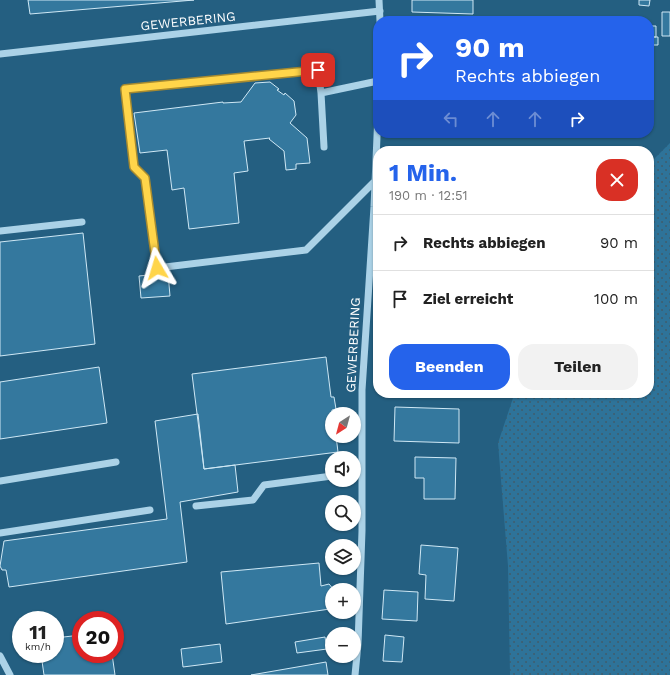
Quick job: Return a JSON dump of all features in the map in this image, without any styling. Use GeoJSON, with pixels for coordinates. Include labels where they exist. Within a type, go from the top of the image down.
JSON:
{"type":"FeatureCollection","features":[{"type":"Feature","properties":{"kind":"street"},"geometry":{"type":"LineString","coordinates":[[379,0],[380,16]]}},
{"type":"Feature","properties":{"kind":"street","name":"GEWERBERING"},"geometry":{"type":"LineString","coordinates":[[0,54],[380,11]]}},
{"type":"Feature","properties":{"kind":"street"},"geometry":{"type":"LineString","coordinates":[[324,147],[318,70],[125,89],[134,167],[145,178],[157,268],[306,250],[373,183]]}},
{"type":"Feature","properties":{"kind":"street"},"geometry":{"type":"LineString","coordinates":[[321,94],[373,82]]}},
{"type":"Feature","properties":{"kind":"street","name":"GEWERBERING"},"geometry":{"type":"LineString","coordinates":[[355,675],[361,576],[362,390],[373,213]]}},
{"type":"Feature","properties":{"kind":"street"},"geometry":{"type":"LineString","coordinates":[[0,231],[82,222]]}},
{"type":"Feature","properties":{"kind":"street"},"geometry":{"type":"LineString","coordinates":[[0,481],[116,462]]}},
{"type":"Feature","properties":{"kind":"street"},"geometry":{"type":"LineString","coordinates":[[196,506],[253,500],[264,485],[325,477]]}},
{"type":"Feature","properties":{"kind":"street"},"geometry":{"type":"LineString","coordinates":[[0,533],[150,510]]}},
{"type":"Feature","properties":{"kind":"street"},"geometry":{"type":"LineString","coordinates":[[0,656],[10,675]]}},
{"type":"Feature","properties":{"kind":"shaded area"},"geometry":{"type":"Polygon","coordinates":[[[670,143],[670,675],[510,675],[508,566],[498,443],[513,398],[654,398],[654,159],[670,143]]]}},
{"type":"Feature","properties":{"kind":"building"},"geometry":{"type":"Polygon","coordinates":[[[28,0],[194,0],[30,14],[28,0]]]}},
{"type":"Feature","properties":{"kind":"building"},"geometry":{"type":"Polygon","coordinates":[[[412,0],[473,0],[473,14],[412,12],[412,0]]]}},
{"type":"Feature","properties":{"kind":"building"},"geometry":{"type":"Polygon","coordinates":[[[639,0],[650,0],[649,6],[639,5],[639,0]]]}},
{"type":"Feature","properties":{"kind":"building"},"geometry":{"type":"Polygon","coordinates":[[[662,12],[670,12],[670,36],[662,36],[662,12]]]}},
{"type":"Feature","properties":{"kind":"building"},"geometry":{"type":"Polygon","coordinates":[[[654,26],[656,26],[656,37],[654,37],[654,26]]]}},
{"type":"Feature","properties":{"kind":"building"},"geometry":{"type":"Polygon","coordinates":[[[654,37],[658,37],[658,45],[654,45],[654,37]]]}},
{"type":"Feature","properties":{"kind":"building"},"geometry":{"type":"Polygon","coordinates":[[[270,82],[279,89],[277,90],[284,95],[285,93],[294,101],[296,115],[290,123],[307,138],[310,163],[296,164],[296,169],[286,170],[284,151],[269,139],[270,138],[244,141],[248,171],[234,173],[239,223],[189,229],[184,188],[172,190],[167,150],[140,153],[134,113],[223,102],[241,102],[255,83],[270,82]]]}},
{"type":"Feature","properties":{"kind":"building"},"geometry":{"type":"Polygon","coordinates":[[[83,233],[95,344],[0,356],[0,242],[83,233]]]}},
{"type":"Feature","properties":{"kind":"building"},"geometry":{"type":"Polygon","coordinates":[[[168,273],[170,296],[141,298],[139,276],[168,273]]]}},
{"type":"Feature","properties":{"kind":"building"},"geometry":{"type":"Polygon","coordinates":[[[326,357],[331,397],[334,397],[336,407],[325,407],[325,443],[337,443],[338,451],[325,451],[325,454],[204,469],[192,374],[326,357]]]}},
{"type":"Feature","properties":{"kind":"building"},"geometry":{"type":"Polygon","coordinates":[[[99,367],[107,423],[0,439],[0,382],[99,367]]]}},
{"type":"Feature","properties":{"kind":"building"},"geometry":{"type":"Polygon","coordinates":[[[395,407],[459,409],[459,443],[394,441],[395,407]]]}},
{"type":"Feature","properties":{"kind":"building"},"geometry":{"type":"Polygon","coordinates":[[[198,414],[204,469],[235,465],[238,492],[180,502],[187,562],[9,587],[6,570],[2,570],[0,566],[4,541],[167,519],[155,421],[198,414]]]}},
{"type":"Feature","properties":{"kind":"building"},"geometry":{"type":"Polygon","coordinates":[[[415,457],[456,458],[455,499],[424,499],[424,478],[415,478],[415,457]]]}},
{"type":"Feature","properties":{"kind":"building"},"geometry":{"type":"Polygon","coordinates":[[[421,545],[458,548],[454,601],[425,599],[426,575],[419,574],[421,545]]]}},
{"type":"Feature","properties":{"kind":"building"},"geometry":{"type":"Polygon","coordinates":[[[319,563],[321,586],[325,585],[325,610],[226,624],[221,572],[319,563]]]}},
{"type":"Feature","properties":{"kind":"building"},"geometry":{"type":"Polygon","coordinates":[[[384,590],[418,592],[417,621],[382,619],[384,590]]]}},
{"type":"Feature","properties":{"kind":"building"},"geometry":{"type":"Polygon","coordinates":[[[385,635],[404,637],[402,662],[383,661],[385,635]]]}},
{"type":"Feature","properties":{"kind":"building"},"geometry":{"type":"Polygon","coordinates":[[[72,636],[72,663],[113,663],[115,675],[44,675],[42,663],[64,663],[64,637],[72,636]]]}},
{"type":"Feature","properties":{"kind":"building"},"geometry":{"type":"Polygon","coordinates":[[[325,637],[325,649],[297,653],[295,642],[325,637]]]}},
{"type":"Feature","properties":{"kind":"building"},"geometry":{"type":"Polygon","coordinates":[[[220,644],[222,662],[183,667],[181,649],[220,644]]]}},
{"type":"Feature","properties":{"kind":"building"},"geometry":{"type":"Polygon","coordinates":[[[325,662],[328,675],[251,675],[325,662]]]}},
{"type":"Feature","properties":{"kind":"route"},"geometry":{"type":"LineString","coordinates":[[157,268],[145,178],[134,167],[125,89],[318,70]]}}]}
